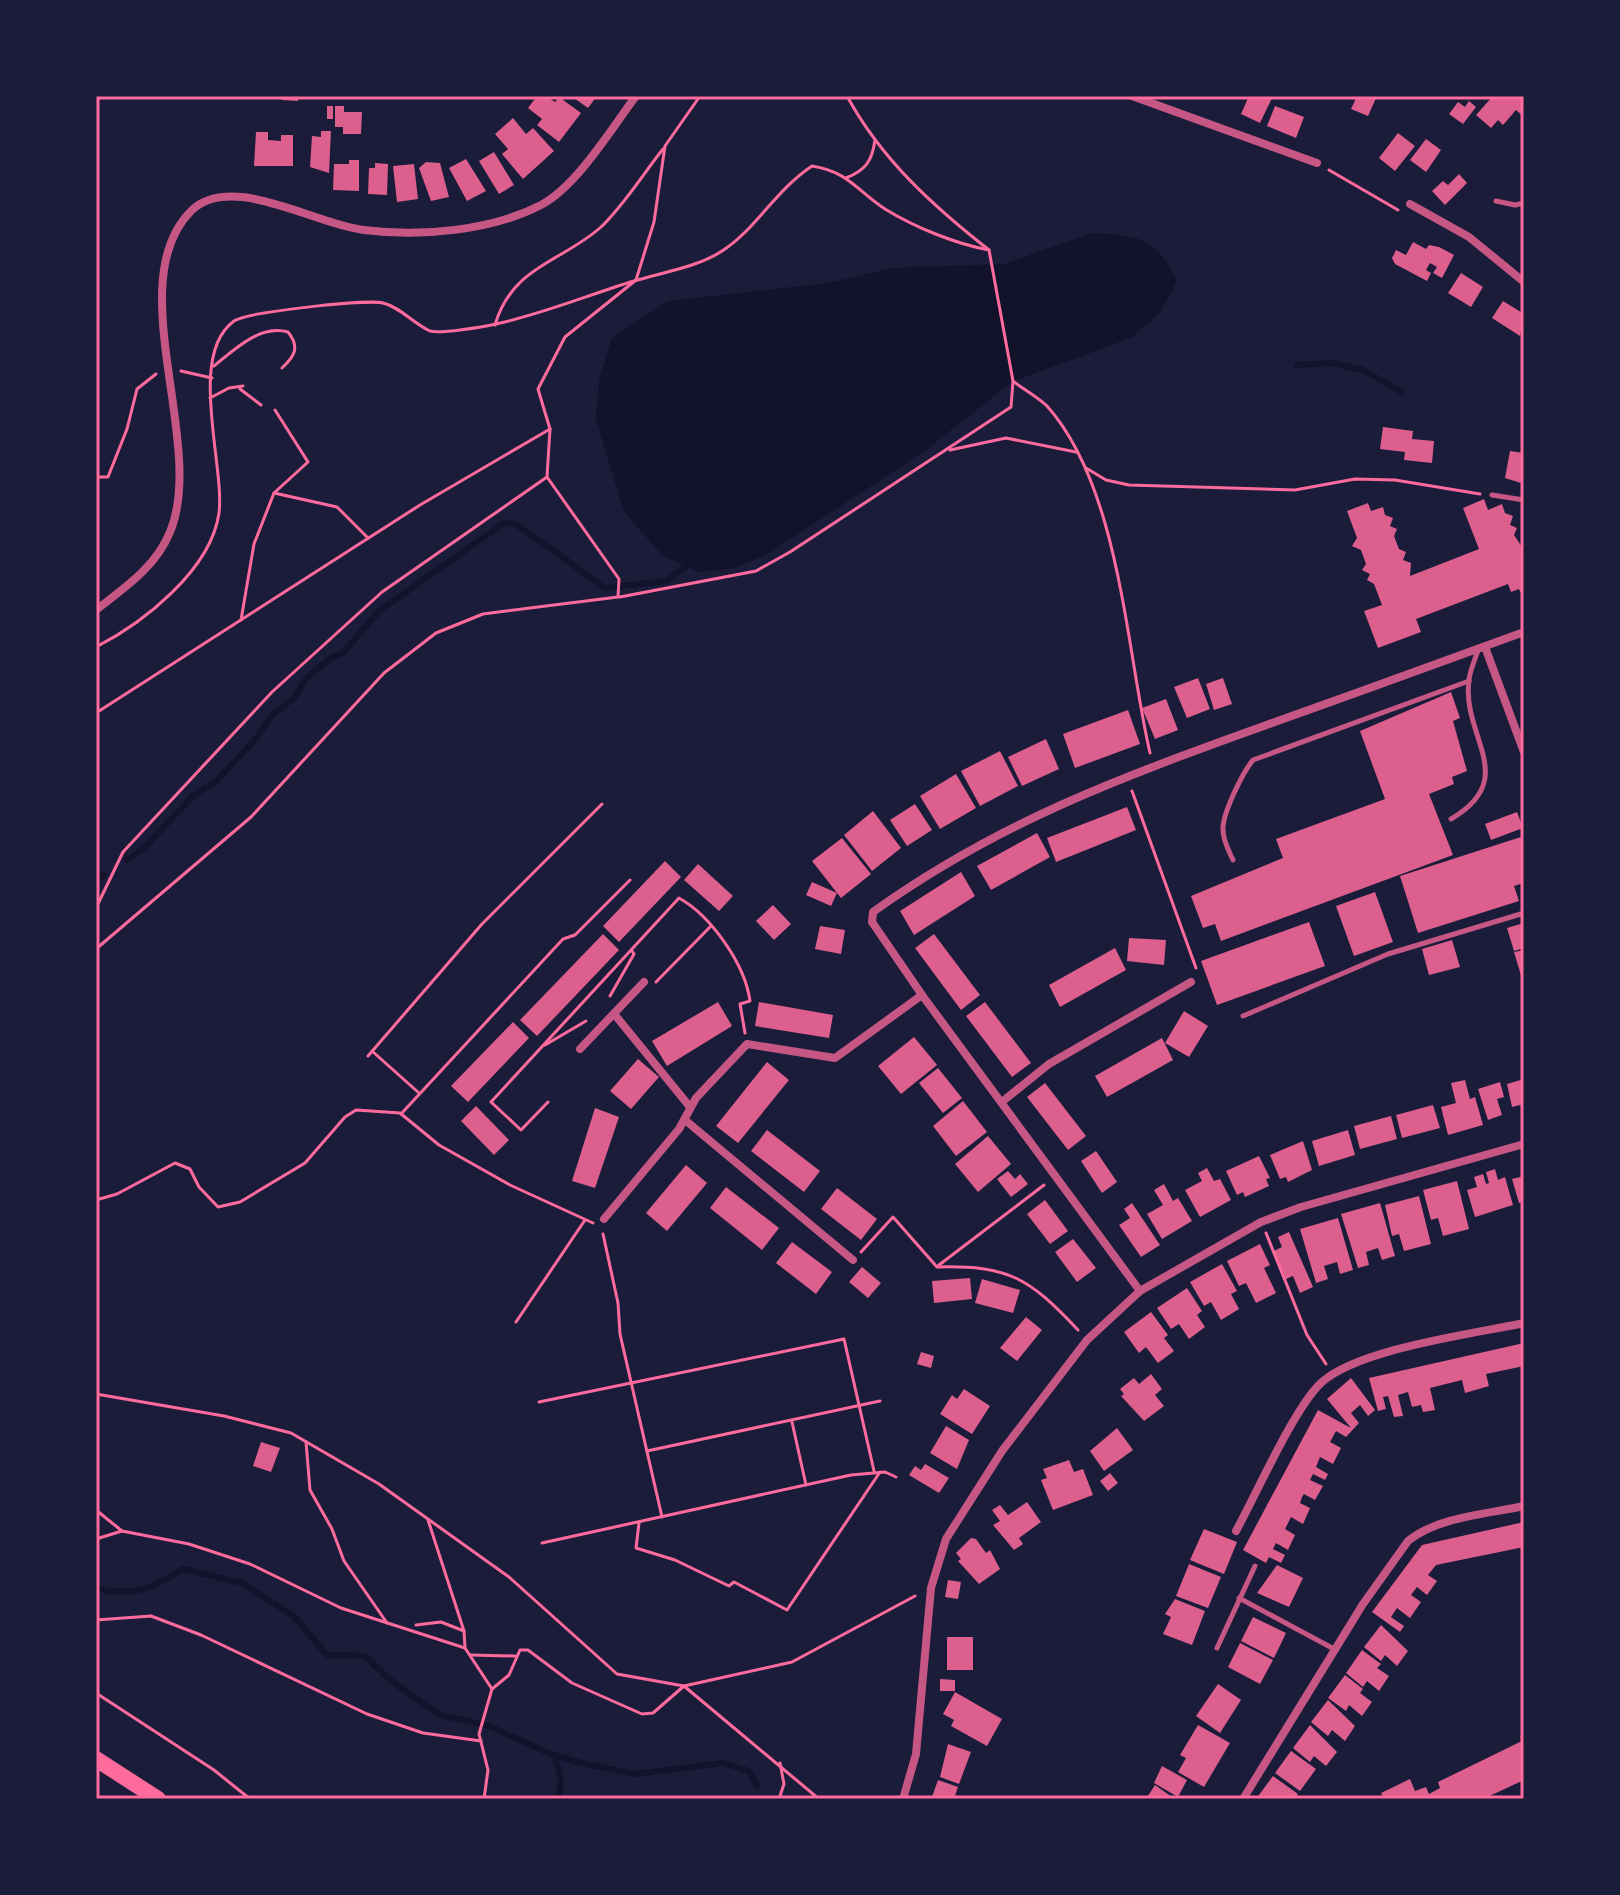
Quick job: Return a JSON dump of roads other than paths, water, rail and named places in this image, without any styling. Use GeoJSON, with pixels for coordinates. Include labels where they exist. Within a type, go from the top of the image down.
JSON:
{"type":"FeatureCollection","features":[{"type":"Feature","properties":{"kind":"main road"},"geometry":{"type":"LineString","coordinates":[[96,1759],[158,1799]]}},
{"type":"Feature","properties":{"kind":"street"},"geometry":{"type":"LineString","coordinates":[[96,610],[141,576],[170,533],[180,491],[181,454],[167,368],[163,308],[170,244],[180,223],[212,197],[232,196],[267,202],[332,225],[360,230],[387,233],[478,226],[543,204],[571,180],[636,96]]}},
{"type":"Feature","properties":{"kind":"street"},"geometry":{"type":"LineString","coordinates":[[1132,96],[1317,163]]}},
{"type":"Feature","properties":{"kind":"street"},"geometry":{"type":"LineString","coordinates":[[1413,206],[1469,237],[1524,282]]}},
{"type":"Feature","properties":{"kind":"street"},"geometry":{"type":"LineString","coordinates":[[1140,1291],[922,995],[872,922],[873,912],[934,868],[1026,818],[1153,766],[1524,632]]}},
{"type":"Feature","properties":{"kind":"street"},"geometry":{"type":"LineString","coordinates":[[1481,648],[1524,752]]}},
{"type":"Feature","properties":{"kind":"street"},"geometry":{"type":"LineString","coordinates":[[580,1049],[644,982]]}},
{"type":"Feature","properties":{"kind":"street"},"geometry":{"type":"LineString","coordinates":[[1003,1101],[1049,1064],[1191,982]]}},
{"type":"Feature","properties":{"kind":"street"},"geometry":{"type":"LineString","coordinates":[[604,1219],[685,1120],[690,1107],[726,1063],[747,1044],[835,1058],[922,995]]}},
{"type":"Feature","properties":{"kind":"street"},"geometry":{"type":"LineString","coordinates":[[613,1016],[690,1107]]}},
{"type":"Feature","properties":{"kind":"street"},"geometry":{"type":"LineString","coordinates":[[685,1120],[853,1260]]}},
{"type":"Feature","properties":{"kind":"street"},"geometry":{"type":"LineString","coordinates":[[903,1799],[916,1754],[931,1588],[946,1539],[1002,1451],[1087,1340],[1140,1291],[1261,1222],[1301,1207],[1524,1144]]}},
{"type":"Feature","properties":{"kind":"street"},"geometry":{"type":"LineString","coordinates":[[1236,1531],[1309,1398],[1333,1373],[1367,1358],[1524,1323]]}},
{"type":"Feature","properties":{"kind":"street"},"geometry":{"type":"LineString","coordinates":[[1243,1799],[1363,1604],[1417,1533],[1524,1506]]}},
{"type":"Feature","properties":{"kind":"lane"},"geometry":{"type":"LineString","coordinates":[[1496,201],[1515,205],[1524,203]]}},
{"type":"Feature","properties":{"kind":"lane"},"geometry":{"type":"LineString","coordinates":[[1492,495],[1524,500]]}},
{"type":"Feature","properties":{"kind":"lane"},"geometry":{"type":"LineString","coordinates":[[1451,819],[1479,798],[1485,780],[1486,763],[1470,704],[1469,681],[1481,648]]}},
{"type":"Feature","properties":{"kind":"lane"},"geometry":{"type":"LineString","coordinates":[[1233,860],[1224,839],[1223,822],[1253,760],[1469,681]]}},
{"type":"Feature","properties":{"kind":"lane"},"geometry":{"type":"LineString","coordinates":[[1243,1016],[1388,954],[1524,913]]}},
{"type":"Feature","properties":{"kind":"lane"},"geometry":{"type":"LineString","coordinates":[[1217,1648],[1255,1566]]}},
{"type":"Feature","properties":{"kind":"lane"},"geometry":{"type":"LineString","coordinates":[[1239,1598],[1334,1649]]}},
{"type":"Feature","properties":{"kind":"waterway"},"geometry":{"type":"LineString","coordinates":[[1297,365],[1333,363],[1363,370],[1402,392]]}},
{"type":"Feature","properties":{"kind":"waterway"},"geometry":{"type":"LineString","coordinates":[[127,860],[143,849],[193,796],[217,780],[255,740],[272,715],[294,698],[305,680],[330,658],[343,653],[379,611],[504,523],[516,524],[605,588],[666,581],[685,567]]}},
{"type":"Feature","properties":{"kind":"waterway"},"geometry":{"type":"LineString","coordinates":[[96,880],[104,875]]}},
{"type":"Feature","properties":{"kind":"waterway"},"geometry":{"type":"LineString","coordinates":[[96,1588],[120,1592],[141,1589],[183,1569],[242,1583],[294,1616],[327,1655],[365,1656],[389,1679],[440,1715],[489,1726],[553,1755],[585,1764],[635,1774],[723,1763],[749,1771],[757,1786]]}},
{"type":"Feature","properties":{"kind":"waterway"},"geometry":{"type":"LineString","coordinates":[[553,1755],[561,1782],[556,1799]]}}]}
